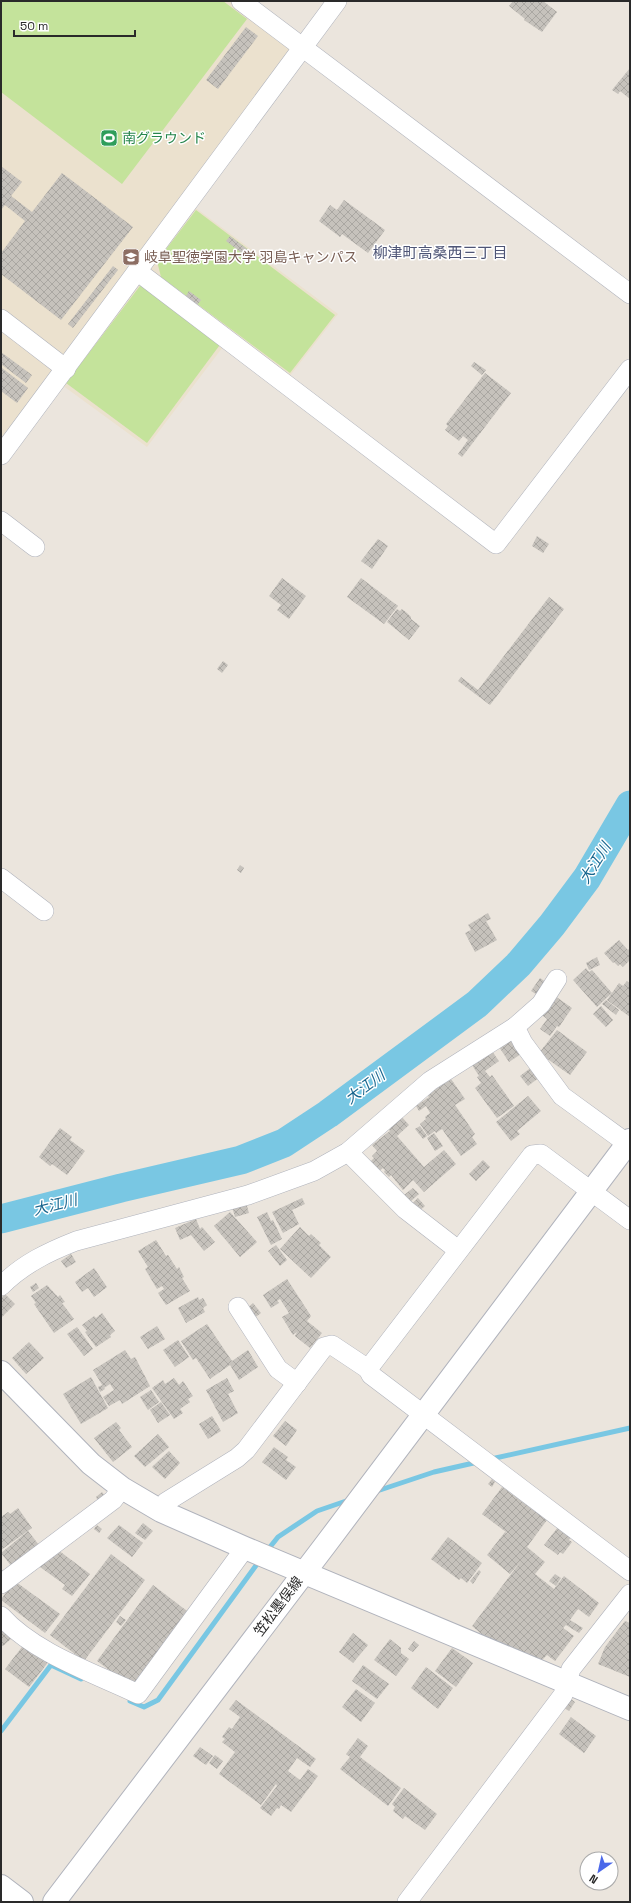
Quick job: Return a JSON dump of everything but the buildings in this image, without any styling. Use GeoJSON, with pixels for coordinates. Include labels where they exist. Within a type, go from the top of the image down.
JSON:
{"type":"FeatureCollection","features":[{"type":"Feature","properties":{"kind":"street"},"geometry":{"type":"LineString","coordinates":[[241,1],[630,294]]}},
{"type":"Feature","properties":{"kind":"street"},"geometry":{"type":"LineString","coordinates":[[1,455],[337,1]]}},
{"type":"Feature","properties":{"kind":"street"},"geometry":{"type":"LineString","coordinates":[[137,271],[496,544],[630,369]]}},
{"type":"Feature","properties":{"kind":"street"},"geometry":{"type":"LineString","coordinates":[[1,319],[66,369]]}},
{"type":"Feature","properties":{"kind":"street"},"geometry":{"type":"LineString","coordinates":[[1,521],[35,547]]}},
{"type":"Feature","properties":{"kind":"street"},"geometry":{"type":"LineString","coordinates":[[1,878],[44,911]]}},
{"type":"Feature","properties":{"kind":"street"},"geometry":{"type":"LineString","coordinates":[[1,1286],[14,1273],[36,1258],[63,1246],[248,1195],[314,1171],[348,1152],[430,1081],[515,1027],[541,1004],[557,979]]}},
{"type":"Feature","properties":{"kind":"street"},"geometry":{"type":"LineString","coordinates":[[1,1372],[91,1464],[122,1488],[161,1511],[303,1572],[424,1415],[629,1142],[562,1096],[523,1043],[515,1027]]}},
{"type":"Feature","properties":{"kind":"street"},"geometry":{"type":"LineString","coordinates":[[348,1152],[405,1209],[458,1250]]}},
{"type":"Feature","properties":{"kind":"street"},"geometry":{"type":"LineString","coordinates":[[368,1370],[458,1250],[532,1155],[541,1154],[630,1220]]}},
{"type":"Feature","properties":{"kind":"street"},"geometry":{"type":"LineString","coordinates":[[238,1307],[278,1369],[297,1383]]}},
{"type":"Feature","properties":{"kind":"street"},"geometry":{"type":"LineString","coordinates":[[161,1511],[166,1502],[237,1458],[246,1450],[324,1347],[332,1345],[368,1370],[371,1375],[630,1571]]}},
{"type":"Feature","properties":{"kind":"street"},"geometry":{"type":"LineString","coordinates":[[1,1584],[113,1500],[122,1488]]}},
{"type":"Feature","properties":{"kind":"street"},"geometry":{"type":"LineString","coordinates":[[1,1616],[9,1625],[36,1644],[138,1694],[245,1548]]}},
{"type":"Feature","properties":{"kind":"street","name":"笠松墨俣線"},"geometry":{"type":"LineString","coordinates":[[54,1902],[303,1572],[630,1709]]}},
{"type":"Feature","properties":{"kind":"street"},"geometry":{"type":"LineString","coordinates":[[407,1902],[563,1695],[571,1669],[630,1594]]}},
{"type":"Feature","properties":{"kind":"street"},"geometry":{"type":"LineString","coordinates":[[1,1886],[22,1902]]}},
{"type":"Feature","properties":{"kind":"shaded area","name":"岐阜聖徳学園大学 羽島キャンパス"},"geometry":{"type":"Polygon","coordinates":[[[1,1],[239,1],[295,42],[185,200],[338,314],[289,377],[232,335],[147,447],[51,377],[1,442],[1,1]]]}},
{"type":"Feature","properties":{"kind":"green space","name":"南グラウンド"},"geometry":{"type":"Polygon","coordinates":[[[1,1],[223,1],[247,19],[122,184],[1,92],[1,1]]]}},
{"type":"Feature","properties":{"kind":"green space"},"geometry":{"type":"Polygon","coordinates":[[[196,210],[335,315],[290,373],[161,277],[157,261],[196,210]]]}},
{"type":"Feature","properties":{"kind":"green space"},"geometry":{"type":"Polygon","coordinates":[[[143,282],[222,342],[147,443],[66,383],[143,282]]]}},
{"type":"Feature","properties":{"kind":"waterway","name":"大江川"},"geometry":{"type":"LineString","coordinates":[[1,1219],[121,1188],[241,1160],[284,1143],[328,1114],[477,1004],[518,965],[552,925],[587,878],[630,805]]}},
{"type":"Feature","properties":{"kind":"waterway"},"geometry":{"type":"LineString","coordinates":[[491,1459],[630,1428]]}},
{"type":"Feature","properties":{"kind":"waterway"},"geometry":{"type":"LineString","coordinates":[[374,1492],[434,1472],[478,1462]]}},
{"type":"Feature","properties":{"kind":"waterway"},"geometry":{"type":"LineString","coordinates":[[266,1552],[278,1537],[317,1511],[349,1500]]}},
{"type":"Feature","properties":{"kind":"waterway"},"geometry":{"type":"LineString","coordinates":[[130,1701],[144,1707],[158,1700],[260,1560]]}},
{"type":"Feature","properties":{"kind":"waterway"},"geometry":{"type":"LineString","coordinates":[[1,1731],[51,1665],[81,1679]]}},
{"type":"Feature","properties":{"kind":"place","name":"南グラウンド"},"geometry":{"type":"Point","coordinates":[109,138]}},
{"type":"Feature","properties":{"kind":"place","name":"岐阜聖徳学園大学 羽島キャンパス"},"geometry":{"type":"Point","coordinates":[131,257]}},
{"type":"Feature","properties":{"kind":"district","name":"柳津町高桑西三丁目"},"geometry":{"type":"Point","coordinates":[440,253]}}]}
